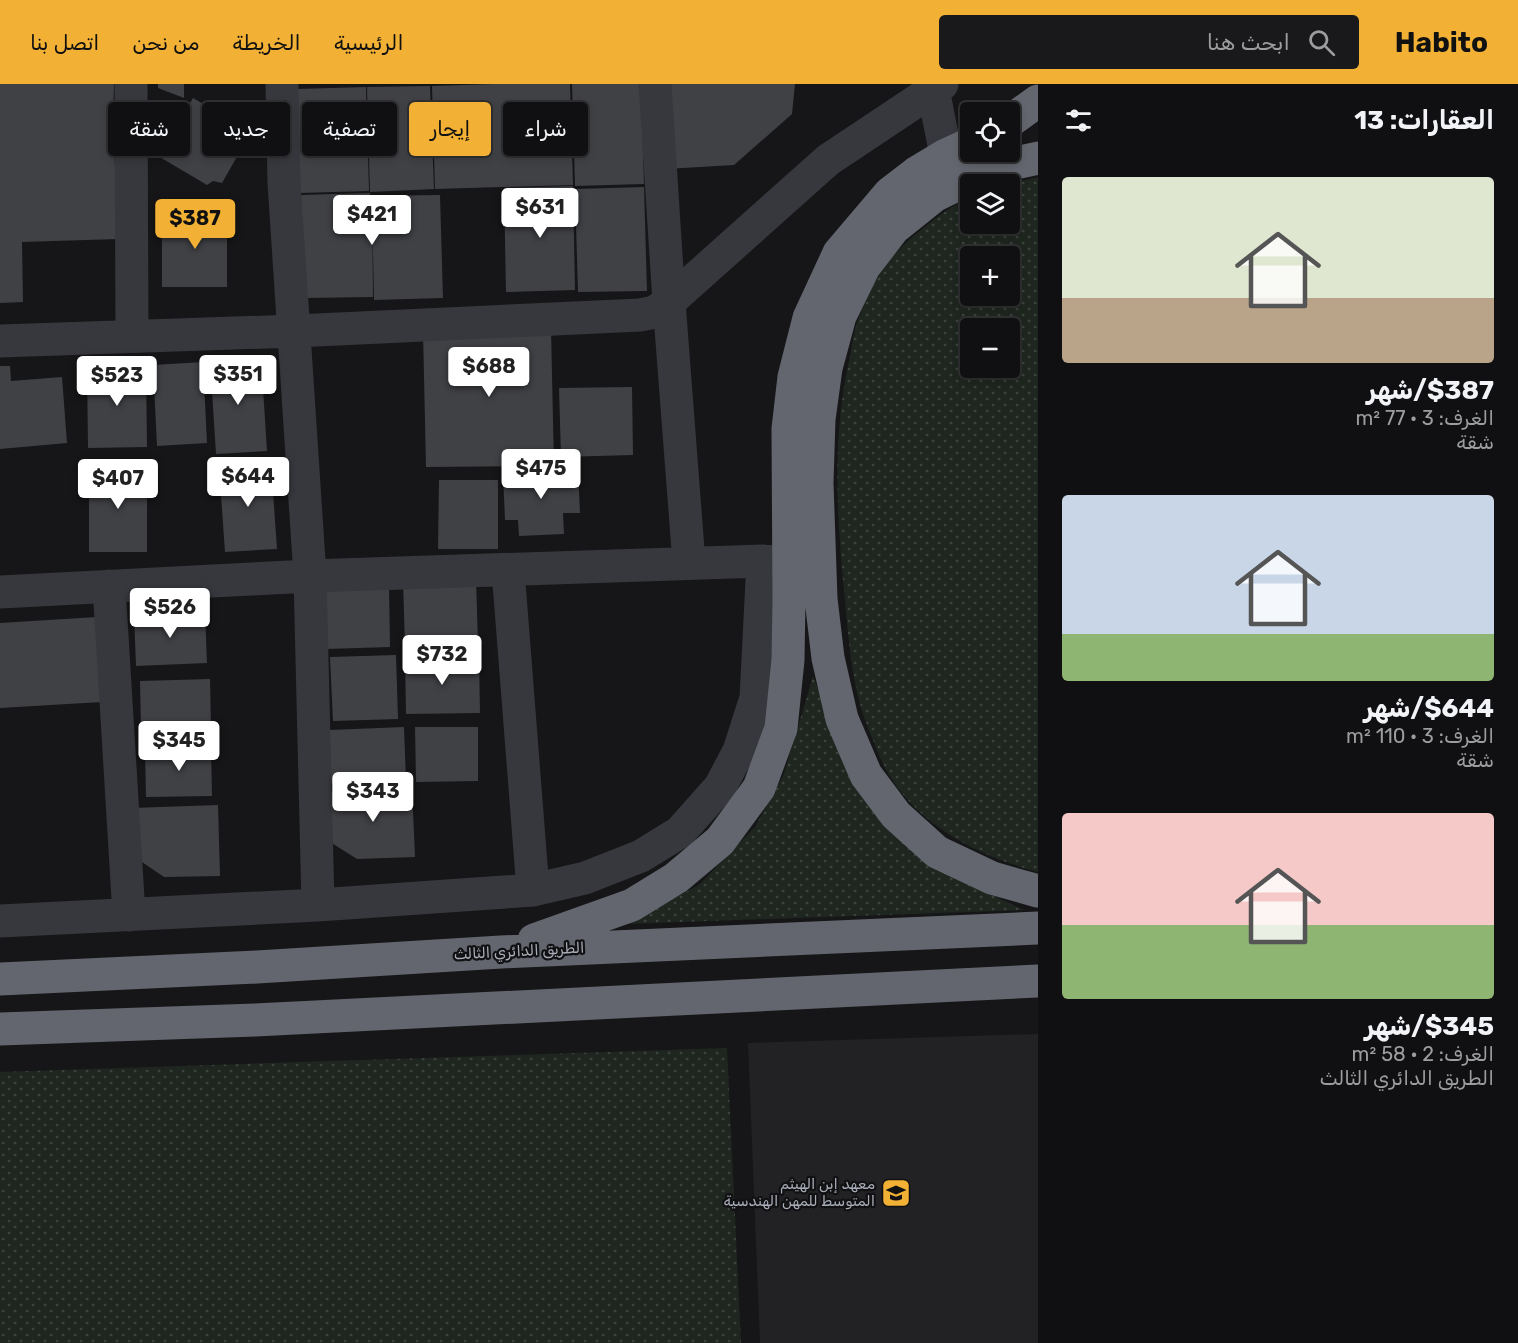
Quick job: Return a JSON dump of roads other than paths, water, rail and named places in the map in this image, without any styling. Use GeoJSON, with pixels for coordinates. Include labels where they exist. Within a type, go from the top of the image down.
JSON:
{"type":"FeatureCollection","features":[{"type":"Feature","properties":{"kind":"highway"},"geometry":{"type":"LineString","coordinates":[[1020,114],[1038,101]]}},
{"type":"Feature","properties":{"kind":"highway"},"geometry":{"type":"LineString","coordinates":[[1020,132],[1038,129]]}},
{"type":"Feature","properties":{"kind":"highway"},"geometry":{"type":"LineString","coordinates":[[501,952],[632,905],[676,878],[720,841],[759,788],[781,728],[788,660],[776,561],[794,377],[809,318],[839,253],[866,220],[890,193],[916,173],[958,150]]}},
{"type":"Feature","properties":{"kind":"highway"},"geometry":{"type":"LineString","coordinates":[[1038,158],[1006,165],[934,196],[894,228],[864,267],[840,316],[826,368],[819,419],[817,483],[821,599],[828,658],[842,719],[866,776],[896,815],[937,852],[992,878],[1038,891]]}},
{"type":"Feature","properties":{"kind":"highway","name":"الطريق الدائري الثالث"},"geometry":{"type":"LineString","coordinates":[[0,979],[257,967],[501,952],[1038,928]]}},
{"type":"Feature","properties":{"kind":"highway"},"geometry":{"type":"LineString","coordinates":[[0,1029],[255,1020],[1038,981]]}},
{"type":"Feature","properties":{"kind":"street"},"geometry":{"type":"LineString","coordinates":[[131,84],[132,336]]}},
{"type":"Feature","properties":{"kind":"street"},"geometry":{"type":"LineString","coordinates":[[282,84],[284,183],[310,576],[318,905]]}},
{"type":"Feature","properties":{"kind":"street"},"geometry":{"type":"LineString","coordinates":[[655,84],[669,302],[690,563]]}},
{"type":"Feature","properties":{"kind":"street"},"geometry":{"type":"LineString","coordinates":[[0,341],[295,331],[640,315],[655,312],[669,302],[828,160],[936,86],[958,150]]}},
{"type":"Feature","properties":{"kind":"street"},"geometry":{"type":"LineString","coordinates":[[0,592],[310,576],[776,561],[756,698],[740,752],[720,787],[680,832],[641,856],[585,878],[533,890],[318,905],[0,921]]}},
{"type":"Feature","properties":{"kind":"street"},"geometry":{"type":"LineString","coordinates":[[508,570],[533,890]]}},
{"type":"Feature","properties":{"kind":"street"},"geometry":{"type":"LineString","coordinates":[[109,586],[129,915]]}},
{"type":"Feature","properties":{"kind":"place","name":"معهد إبن الهيثم المتوسط للمهن الهندسية"},"geometry":{"type":"Point","coordinates":[896,1193]}}]}
